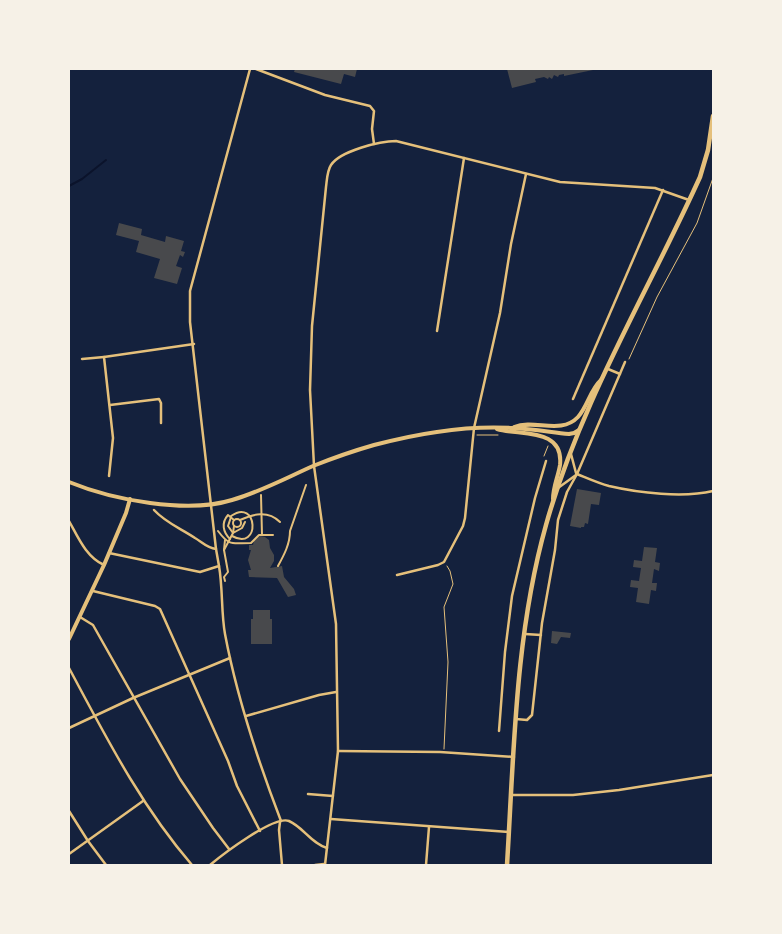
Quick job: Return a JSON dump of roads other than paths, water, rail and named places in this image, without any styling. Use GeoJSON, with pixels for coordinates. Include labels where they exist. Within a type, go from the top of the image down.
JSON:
{"type":"FeatureCollection","features":[{"type":"Feature","properties":{"kind":"main road"},"geometry":{"type":"LineString","coordinates":[[506,865],[523,634],[536,565],[553,501],[570,453],[603,378],[700,177],[712,141],[713,116]]}},
{"type":"Feature","properties":{"kind":"street"},"geometry":{"type":"LineString","coordinates":[[250,69],[190,285],[190,322],[194,344],[210,505],[222,587],[224,626],[230,658],[258,758],[281,821],[282,865]]}},
{"type":"Feature","properties":{"kind":"street"},"geometry":{"type":"LineString","coordinates":[[256,69],[325,95],[370,106],[374,111],[372,129],[374,144]]}},
{"type":"Feature","properties":{"kind":"street"},"geometry":{"type":"LineString","coordinates":[[315,865],[324,864],[338,751],[335,608],[314,466],[310,390],[311,342],[327,178],[330,166],[338,158],[374,144],[396,141],[526,174],[574,184],[655,188],[690,200]]}},
{"type":"Feature","properties":{"kind":"street"},"geometry":{"type":"LineString","coordinates":[[437,331],[464,158]]}},
{"type":"Feature","properties":{"kind":"street"},"geometry":{"type":"LineString","coordinates":[[397,575],[444,562],[464,522],[474,428],[500,313],[511,244],[526,174]]}},
{"type":"Feature","properties":{"kind":"street"},"geometry":{"type":"LineString","coordinates":[[573,399],[663,190]]}},
{"type":"Feature","properties":{"kind":"street"},"geometry":{"type":"LineString","coordinates":[[82,359],[194,344]]}},
{"type":"Feature","properties":{"kind":"street"},"geometry":{"type":"LineString","coordinates":[[104,357],[113,438],[109,476]]}},
{"type":"Feature","properties":{"kind":"street"},"geometry":{"type":"LineString","coordinates":[[516,719],[527,720],[532,715],[541,635],[558,520],[566,492],[576,474],[626,362]]}},
{"type":"Feature","properties":{"kind":"street"},"geometry":{"type":"LineString","coordinates":[[608,369],[620,374]]}},
{"type":"Feature","properties":{"kind":"street"},"geometry":{"type":"LineString","coordinates":[[512,428],[521,424],[557,426],[571,422],[579,416],[593,389],[603,378]]}},
{"type":"Feature","properties":{"kind":"street"},"geometry":{"type":"LineString","coordinates":[[110,405],[159,399],[161,403],[161,424]]}},
{"type":"Feature","properties":{"kind":"street"},"geometry":{"type":"LineString","coordinates":[[69,482],[90,490],[130,499],[183,506],[210,505],[248,495],[353,451],[420,434],[493,427],[565,434],[574,433],[582,426]]}},
{"type":"Feature","properties":{"kind":"street"},"geometry":{"type":"LineString","coordinates":[[493,427],[504,431],[533,434],[550,441],[557,447],[560,456],[554,484],[553,501]]}},
{"type":"Feature","properties":{"kind":"street"},"geometry":{"type":"LineString","coordinates":[[556,491],[573,441],[572,438],[565,434]]}},
{"type":"Feature","properties":{"kind":"street"},"geometry":{"type":"LineString","coordinates":[[570,453],[576,474]]}},
{"type":"Feature","properties":{"kind":"street"},"geometry":{"type":"LineString","coordinates":[[499,731],[511,601],[544,460]]}},
{"type":"Feature","properties":{"kind":"street"},"geometry":{"type":"LineString","coordinates":[[556,491],[576,474]]}},
{"type":"Feature","properties":{"kind":"street"},"geometry":{"type":"LineString","coordinates":[[576,474],[608,486],[638,491],[673,494],[713,492]]}},
{"type":"Feature","properties":{"kind":"street"},"geometry":{"type":"LineString","coordinates":[[278,566],[285,553],[290,538],[290,531],[306,485]]}},
{"type":"Feature","properties":{"kind":"street"},"geometry":{"type":"LineString","coordinates":[[261,495],[262,535]]}},
{"type":"Feature","properties":{"kind":"street"},"geometry":{"type":"LineString","coordinates":[[69,639],[93,591],[126,513],[130,499]]}},
{"type":"Feature","properties":{"kind":"street"},"geometry":{"type":"LineString","coordinates":[[154,510],[172,526],[194,537],[208,547],[216,548]]}},
{"type":"Feature","properties":{"kind":"street"},"geometry":{"type":"LineString","coordinates":[[232,536],[228,526],[231,517],[240,512],[250,517],[253,525],[250,534],[242,539],[232,536],[225,533],[224,526],[228,514],[231,517],[234,520],[240,520],[250,517],[262,513],[274,516],[280,522]]}},
{"type":"Feature","properties":{"kind":"street"},"geometry":{"type":"LineString","coordinates":[[236,530],[242,528],[250,517]]}},
{"type":"Feature","properties":{"kind":"street"},"geometry":{"type":"LineString","coordinates":[[232,536],[234,520]]}},
{"type":"Feature","properties":{"kind":"street"},"geometry":{"type":"LineString","coordinates":[[240,520],[241,524]]}},
{"type":"Feature","properties":{"kind":"street"},"geometry":{"type":"LineString","coordinates":[[69,521],[88,553],[104,565]]}},
{"type":"Feature","properties":{"kind":"street"},"geometry":{"type":"LineString","coordinates":[[224,550],[236,530],[245,522]]}},
{"type":"Feature","properties":{"kind":"street"},"geometry":{"type":"LineString","coordinates":[[234,526],[239,527]]}},
{"type":"Feature","properties":{"kind":"street"},"geometry":{"type":"LineString","coordinates":[[218,531],[228,543],[251,543],[255,537],[262,535],[273,536]]}},
{"type":"Feature","properties":{"kind":"street"},"geometry":{"type":"LineString","coordinates":[[224,540],[228,572],[224,577],[225,581]]}},
{"type":"Feature","properties":{"kind":"street"},"geometry":{"type":"LineString","coordinates":[[109,553],[200,572],[219,566]]}},
{"type":"Feature","properties":{"kind":"street"},"geometry":{"type":"LineString","coordinates":[[93,591],[160,609],[190,674],[237,786],[260,830]]}},
{"type":"Feature","properties":{"kind":"street"},"geometry":{"type":"LineString","coordinates":[[80,617],[93,625],[180,779],[202,813],[230,849]]}},
{"type":"Feature","properties":{"kind":"street"},"geometry":{"type":"LineString","coordinates":[[523,634],[541,635]]}},
{"type":"Feature","properties":{"kind":"street"},"geometry":{"type":"LineString","coordinates":[[69,728],[134,698],[230,658]]}},
{"type":"Feature","properties":{"kind":"street"},"geometry":{"type":"LineString","coordinates":[[69,668],[143,801],[192,865]]}},
{"type":"Feature","properties":{"kind":"street"},"geometry":{"type":"LineString","coordinates":[[246,716],[336,692]]}},
{"type":"Feature","properties":{"kind":"street"},"geometry":{"type":"LineString","coordinates":[[338,751],[443,752],[514,757]]}},
{"type":"Feature","properties":{"kind":"street"},"geometry":{"type":"LineString","coordinates":[[511,795],[582,794],[713,775]]}},
{"type":"Feature","properties":{"kind":"street"},"geometry":{"type":"LineString","coordinates":[[308,794],[333,796]]}},
{"type":"Feature","properties":{"kind":"street"},"geometry":{"type":"LineString","coordinates":[[69,854],[143,801]]}},
{"type":"Feature","properties":{"kind":"street"},"geometry":{"type":"LineString","coordinates":[[69,811],[106,865]]}},
{"type":"Feature","properties":{"kind":"street"},"geometry":{"type":"LineString","coordinates":[[331,819],[509,832]]}},
{"type":"Feature","properties":{"kind":"street"},"geometry":{"type":"LineString","coordinates":[[210,865],[230,849],[260,830],[286,820],[327,848]]}},
{"type":"Feature","properties":{"kind":"street"},"geometry":{"type":"LineString","coordinates":[[426,865],[429,826]]}},
{"type":"Feature","properties":{"kind":"waterway"},"geometry":{"type":"LineString","coordinates":[[69,186],[82,179],[106,160]]}}]}
